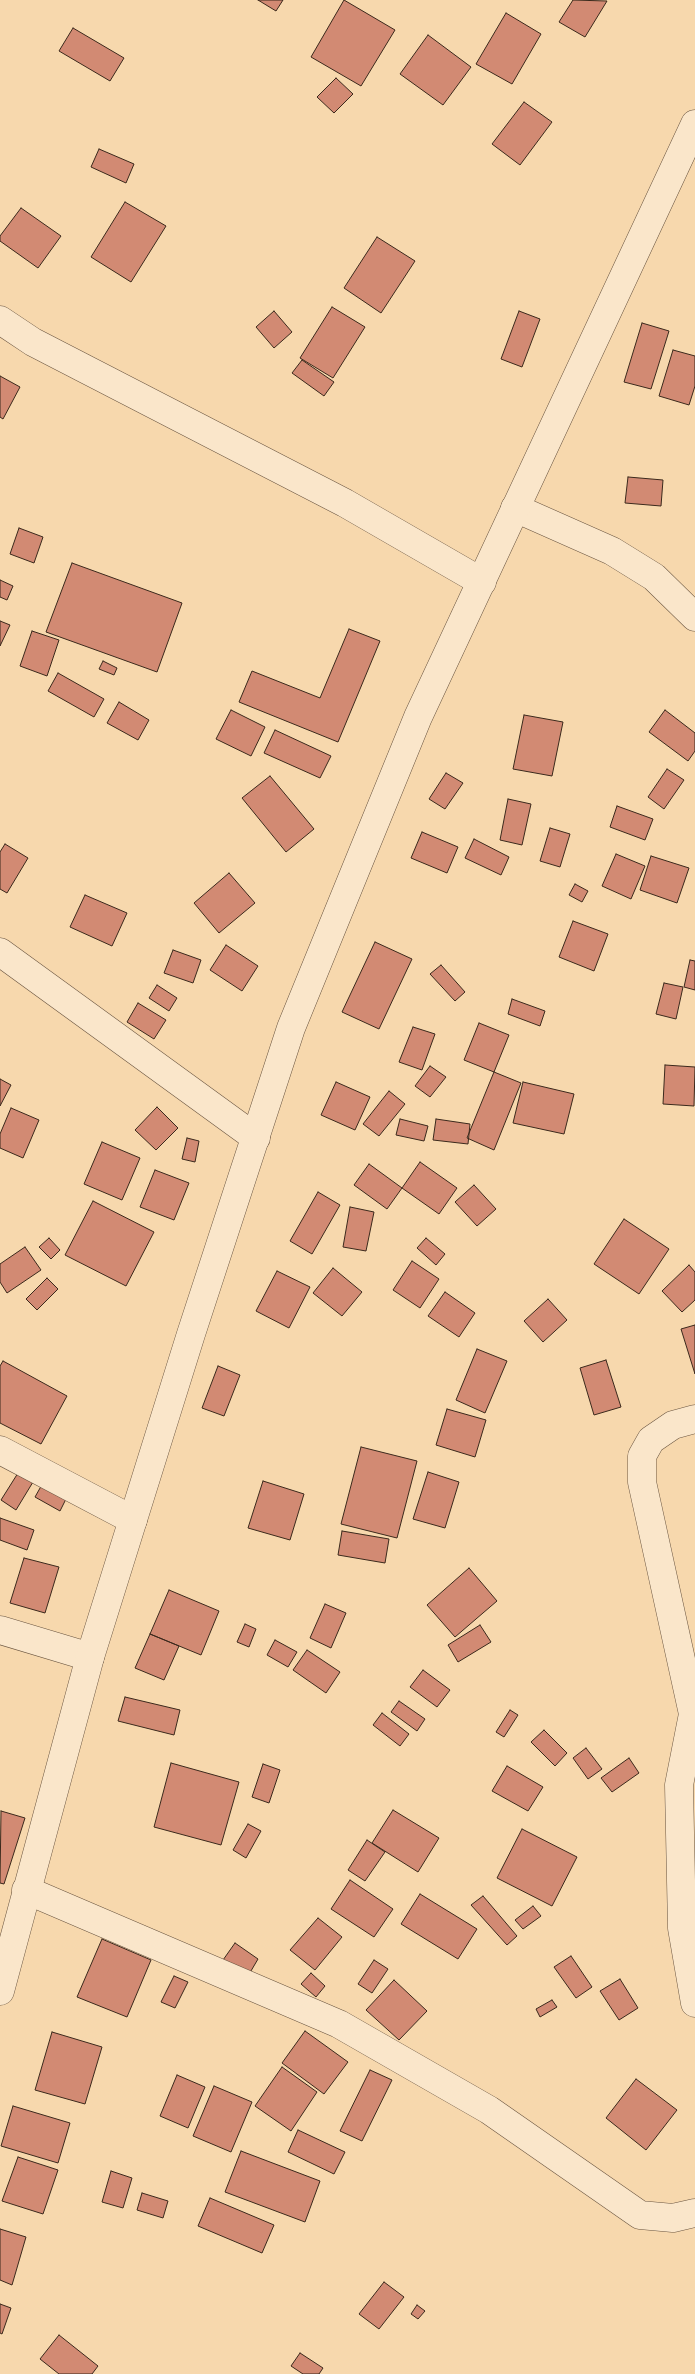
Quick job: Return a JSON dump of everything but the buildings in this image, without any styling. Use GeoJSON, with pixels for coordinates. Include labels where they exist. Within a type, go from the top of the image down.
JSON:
{"type":"FeatureCollection","features":[{"type":"Feature","properties":{"kind":"street"},"geometry":{"type":"LineString","coordinates":[[0,1991],[90,1657],[291,1028],[418,717],[695,124]]}},
{"type":"Feature","properties":{"kind":"street"},"geometry":{"type":"LineString","coordinates":[[0,320],[33,342],[345,503],[482,582]]}},
{"type":"Feature","properties":{"kind":"street"},"geometry":{"type":"LineString","coordinates":[[515,508],[612,551],[654,577],[695,617]]}},
{"type":"Feature","properties":{"kind":"street"},"geometry":{"type":"LineString","coordinates":[[0,952],[256,1138]]}},
{"type":"Feature","properties":{"kind":"street"},"geometry":{"type":"LineString","coordinates":[[695,1419],[673,1425],[651,1440],[642,1456],[642,1482],[694,1714],[679,1785],[682,1928],[695,2003]]}},
{"type":"Feature","properties":{"kind":"street"},"geometry":{"type":"LineString","coordinates":[[0,1450],[133,1520]]}},
{"type":"Feature","properties":{"kind":"street"},"geometry":{"type":"LineString","coordinates":[[0,1630],[90,1657]]}},
{"type":"Feature","properties":{"kind":"street"},"geometry":{"type":"LineString","coordinates":[[26,1890],[339,2024],[489,2110],[640,2215],[673,2218],[695,2213]]}}]}
